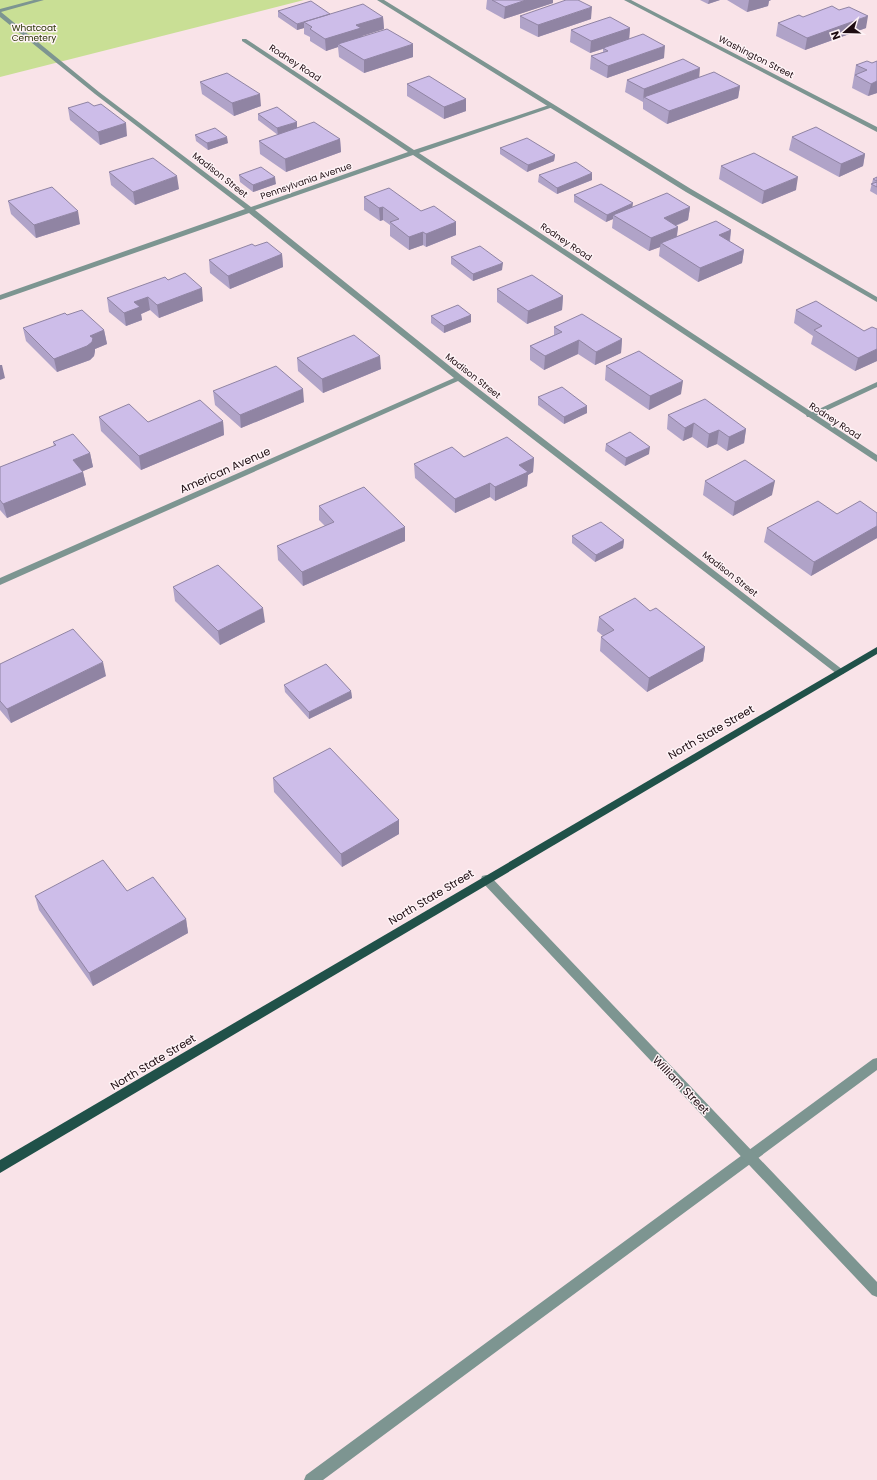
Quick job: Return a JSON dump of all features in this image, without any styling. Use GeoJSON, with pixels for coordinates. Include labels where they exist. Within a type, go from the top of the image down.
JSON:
{"type":"FeatureCollection","features":[{"type":"Feature","properties":{"kind":"main road","name":"North State Street"},"geometry":{"type":"LineString","coordinates":[[0,1167],[486,879],[877,650]]}},
{"type":"Feature","properties":{"kind":"street"},"geometry":{"type":"LineString","coordinates":[[0,13],[41,0]]}},
{"type":"Feature","properties":{"kind":"street"},"geometry":{"type":"LineString","coordinates":[[380,0],[551,106],[877,300]]}},
{"type":"Feature","properties":{"kind":"street","name":"Washington Street"},"geometry":{"type":"LineString","coordinates":[[627,0],[877,130]]}},
{"type":"Feature","properties":{"kind":"street","name":"Madison Street"},"geometry":{"type":"LineString","coordinates":[[0,13],[98,93],[250,210],[459,378],[840,672]]}},
{"type":"Feature","properties":{"kind":"street","name":"Rodney Road"},"geometry":{"type":"LineString","coordinates":[[244,40],[877,459]]}},
{"type":"Feature","properties":{"kind":"street","name":"Pennsylvania Avenue"},"geometry":{"type":"LineString","coordinates":[[0,298],[414,152],[551,106]]}},
{"type":"Feature","properties":{"kind":"street","name":"American Avenue"},"geometry":{"type":"LineString","coordinates":[[0,582],[459,378]]}},
{"type":"Feature","properties":{"kind":"street"},"geometry":{"type":"LineString","coordinates":[[810,415],[877,384]]}},
{"type":"Feature","properties":{"kind":"street","name":"William Street"},"geometry":{"type":"LineString","coordinates":[[486,879],[877,1291]]}},
{"type":"Feature","properties":{"kind":"street"},"geometry":{"type":"LineString","coordinates":[[311,1480],[877,1064]]}},
{"type":"Feature","properties":{"kind":"green space","name":"Whatcoat Cemetery"},"geometry":{"type":"Polygon","coordinates":[[[0,0],[304,0],[0,77],[0,0]]]}},
{"type":"Feature","properties":{"kind":"building"},"geometry":{"type":"Polygon","coordinates":[[[492,0],[526,0],[505,7],[492,0]]]}},
{"type":"Feature","properties":{"kind":"building"},"geometry":{"type":"Polygon","coordinates":[[[566,0],[578,0],[592,7],[538,25],[520,16],[566,0]]]}},
{"type":"Feature","properties":{"kind":"building"},"geometry":{"type":"Polygon","coordinates":[[[311,1],[330,14],[297,24],[278,11],[311,1]]]}},
{"type":"Feature","properties":{"kind":"building"},"geometry":{"type":"Polygon","coordinates":[[[363,4],[383,17],[356,25],[361,28],[325,39],[310,29],[312,27],[304,22],[363,4]]]}},
{"type":"Feature","properties":{"kind":"building"},"geometry":{"type":"Polygon","coordinates":[[[832,6],[839,10],[849,7],[868,16],[807,38],[778,23],[799,15],[803,17],[832,6]]]}},
{"type":"Feature","properties":{"kind":"building"},"geometry":{"type":"Polygon","coordinates":[[[610,17],[630,28],[591,41],[571,30],[610,17]]]}},
{"type":"Feature","properties":{"kind":"building"},"geometry":{"type":"Polygon","coordinates":[[[387,29],[413,44],[364,60],[338,44],[387,29]]]}},
{"type":"Feature","properties":{"kind":"building"},"geometry":{"type":"Polygon","coordinates":[[[643,34],[665,46],[608,66],[591,56],[608,51],[603,48],[643,34]]]}},
{"type":"Feature","properties":{"kind":"building"},"geometry":{"type":"Polygon","coordinates":[[[683,59],[700,68],[644,89],[627,80],[683,59]]]}},
{"type":"Feature","properties":{"kind":"building"},"geometry":{"type":"Polygon","coordinates":[[[867,61],[872,63],[877,61],[877,81],[871,84],[855,75],[867,70],[856,65],[867,61]]]}},
{"type":"Feature","properties":{"kind":"building"},"geometry":{"type":"Polygon","coordinates":[[[714,72],[740,86],[669,111],[644,97],[714,72]]]}},
{"type":"Feature","properties":{"kind":"building"},"geometry":{"type":"Polygon","coordinates":[[[227,73],[260,94],[232,103],[200,82],[227,73]]]}},
{"type":"Feature","properties":{"kind":"building"},"geometry":{"type":"Polygon","coordinates":[[[429,76],[466,99],[444,107],[407,84],[429,76]]]}},
{"type":"Feature","properties":{"kind":"building"},"geometry":{"type":"Polygon","coordinates":[[[88,102],[94,106],[101,104],[126,123],[98,132],[68,108],[88,102]]]}},
{"type":"Feature","properties":{"kind":"building"},"geometry":{"type":"Polygon","coordinates":[[[277,107],[297,122],[277,128],[258,114],[277,107]]]}},
{"type":"Feature","properties":{"kind":"building"},"geometry":{"type":"Polygon","coordinates":[[[314,122],[340,139],[285,159],[259,141],[314,122]]]}},
{"type":"Feature","properties":{"kind":"building"},"geometry":{"type":"Polygon","coordinates":[[[816,127],[865,154],[841,164],[792,137],[816,127]]]}},
{"type":"Feature","properties":{"kind":"building"},"geometry":{"type":"Polygon","coordinates":[[[215,128],[227,137],[207,143],[195,135],[215,128]]]}},
{"type":"Feature","properties":{"kind":"building"},"geometry":{"type":"Polygon","coordinates":[[[527,138],[555,155],[528,165],[500,148],[527,138]]]}},
{"type":"Feature","properties":{"kind":"building"},"geometry":{"type":"Polygon","coordinates":[[[754,153],[798,177],[764,191],[721,166],[754,153]]]}},
{"type":"Feature","properties":{"kind":"building"},"geometry":{"type":"Polygon","coordinates":[[[153,158],[177,176],[133,192],[109,172],[153,158]]]}},
{"type":"Feature","properties":{"kind":"building"},"geometry":{"type":"Polygon","coordinates":[[[576,162],[592,173],[557,188],[539,175],[576,162]]]}},
{"type":"Feature","properties":{"kind":"building"},"geometry":{"type":"Polygon","coordinates":[[[261,167],[275,177],[253,185],[239,175],[261,167]]]}},
{"type":"Feature","properties":{"kind":"building"},"geometry":{"type":"Polygon","coordinates":[[[877,182],[877,187],[871,184],[877,182]]]}},
{"type":"Feature","properties":{"kind":"building"},"geometry":{"type":"Polygon","coordinates":[[[601,184],[633,203],[607,215],[574,195],[601,184]]]}},
{"type":"Feature","properties":{"kind":"building"},"geometry":{"type":"Polygon","coordinates":[[[52,187],[78,211],[34,225],[8,201],[52,187]]]}},
{"type":"Feature","properties":{"kind":"building"},"geometry":{"type":"Polygon","coordinates":[[[389,188],[421,211],[434,206],[456,222],[426,234],[423,232],[409,237],[390,222],[399,219],[383,207],[379,208],[364,197],[389,188]]]}},
{"type":"Feature","properties":{"kind":"building"},"geometry":{"type":"Polygon","coordinates":[[[667,193],[690,207],[664,218],[678,227],[651,238],[613,215],[667,193]]]}},
{"type":"Feature","properties":{"kind":"building"},"geometry":{"type":"Polygon","coordinates":[[[716,221],[731,230],[719,235],[744,250],[700,268],[661,243],[716,221]]]}},
{"type":"Feature","properties":{"kind":"building"},"geometry":{"type":"Polygon","coordinates":[[[267,242],[282,254],[228,276],[209,260],[252,244],[255,246],[267,242]]]}},
{"type":"Feature","properties":{"kind":"building"},"geometry":{"type":"Polygon","coordinates":[[[480,246],[503,263],[473,274],[451,257],[480,246]]]}},
{"type":"Feature","properties":{"kind":"building"},"geometry":{"type":"Polygon","coordinates":[[[185,273],[202,288],[157,305],[148,297],[134,302],[140,307],[124,313],[107,298],[165,277],[168,280],[185,273]]]}},
{"type":"Feature","properties":{"kind":"building"},"geometry":{"type":"Polygon","coordinates":[[[532,275],[563,296],[528,311],[497,289],[532,275]]]}},
{"type":"Feature","properties":{"kind":"building"},"geometry":{"type":"Polygon","coordinates":[[[816,301],[864,331],[872,327],[877,329],[877,349],[858,358],[814,330],[822,326],[796,310],[816,301]]]}},
{"type":"Feature","properties":{"kind":"building"},"geometry":{"type":"Polygon","coordinates":[[[458,305],[471,315],[444,326],[431,316],[458,305]]]}},
{"type":"Feature","properties":{"kind":"building"},"geometry":{"type":"Polygon","coordinates":[[[82,310],[104,330],[90,336],[93,338],[92,342],[87,346],[54,359],[23,328],[65,313],[67,315],[82,310]]]}},
{"type":"Feature","properties":{"kind":"building"},"geometry":{"type":"Polygon","coordinates":[[[582,314],[622,339],[596,352],[579,340],[545,356],[530,346],[562,332],[554,327],[582,314]]]}},
{"type":"Feature","properties":{"kind":"building"},"geometry":{"type":"Polygon","coordinates":[[[354,335],[380,356],[322,379],[297,358],[354,335]]]}},
{"type":"Feature","properties":{"kind":"building"},"geometry":{"type":"Polygon","coordinates":[[[639,351],[683,381],[650,396],[606,366],[639,351]]]}},
{"type":"Feature","properties":{"kind":"building"},"geometry":{"type":"Polygon","coordinates":[[[276,366],[303,389],[240,415],[213,391],[276,366]]]}},
{"type":"Feature","properties":{"kind":"building"},"geometry":{"type":"Polygon","coordinates":[[[562,387],[587,406],[564,417],[538,397],[562,387]]]}},
{"type":"Feature","properties":{"kind":"building"},"geometry":{"type":"Polygon","coordinates":[[[705,399],[746,429],[729,437],[719,430],[709,434],[694,423],[685,428],[668,415],[705,399]]]}},
{"type":"Feature","properties":{"kind":"building"},"geometry":{"type":"Polygon","coordinates":[[[200,400],[223,421],[139,456],[99,417],[129,404],[148,422],[200,400]]]}},
{"type":"Feature","properties":{"kind":"building"},"geometry":{"type":"Polygon","coordinates":[[[630,432],[650,447],[626,458],[606,444],[630,432]]]}},
{"type":"Feature","properties":{"kind":"building"},"geometry":{"type":"Polygon","coordinates":[[[73,434],[90,453],[73,460],[83,472],[3,504],[0,500],[0,467],[56,445],[53,442],[73,434]]]}},
{"type":"Feature","properties":{"kind":"building"},"geometry":{"type":"Polygon","coordinates":[[[507,437],[534,458],[519,465],[528,472],[495,487],[490,483],[455,499],[414,464],[452,447],[464,457],[507,437]]]}},
{"type":"Feature","properties":{"kind":"building"},"geometry":{"type":"Polygon","coordinates":[[[745,460],[775,481],[735,502],[705,481],[745,460]]]}},
{"type":"Feature","properties":{"kind":"building"},"geometry":{"type":"Polygon","coordinates":[[[364,487],[405,527],[302,572],[277,546],[334,522],[319,506],[364,487]]]}},
{"type":"Feature","properties":{"kind":"building"},"geometry":{"type":"Polygon","coordinates":[[[818,501],[837,514],[860,501],[877,513],[877,526],[814,562],[767,528],[818,501]]]}},
{"type":"Feature","properties":{"kind":"building"},"geometry":{"type":"Polygon","coordinates":[[[601,522],[624,540],[596,555],[572,536],[601,522]]]}},
{"type":"Feature","properties":{"kind":"building"},"geometry":{"type":"Polygon","coordinates":[[[218,565],[263,608],[218,631],[173,587],[218,565]]]}},
{"type":"Feature","properties":{"kind":"building"},"geometry":{"type":"Polygon","coordinates":[[[635,598],[650,611],[656,608],[705,647],[649,678],[601,637],[614,630],[599,617],[635,598]]]}},
{"type":"Feature","properties":{"kind":"building"},"geometry":{"type":"Polygon","coordinates":[[[73,629],[103,662],[7,709],[0,701],[0,664],[73,629]]]}},
{"type":"Feature","properties":{"kind":"building"},"geometry":{"type":"Polygon","coordinates":[[[326,664],[351,691],[309,712],[284,685],[326,664]]]}},
{"type":"Feature","properties":{"kind":"building"},"geometry":{"type":"Polygon","coordinates":[[[330,748],[399,820],[341,854],[273,778],[330,748]]]}},
{"type":"Feature","properties":{"kind":"building"},"geometry":{"type":"Polygon","coordinates":[[[103,860],[127,891],[153,877],[186,919],[89,973],[35,896],[103,860]]]}}]}
